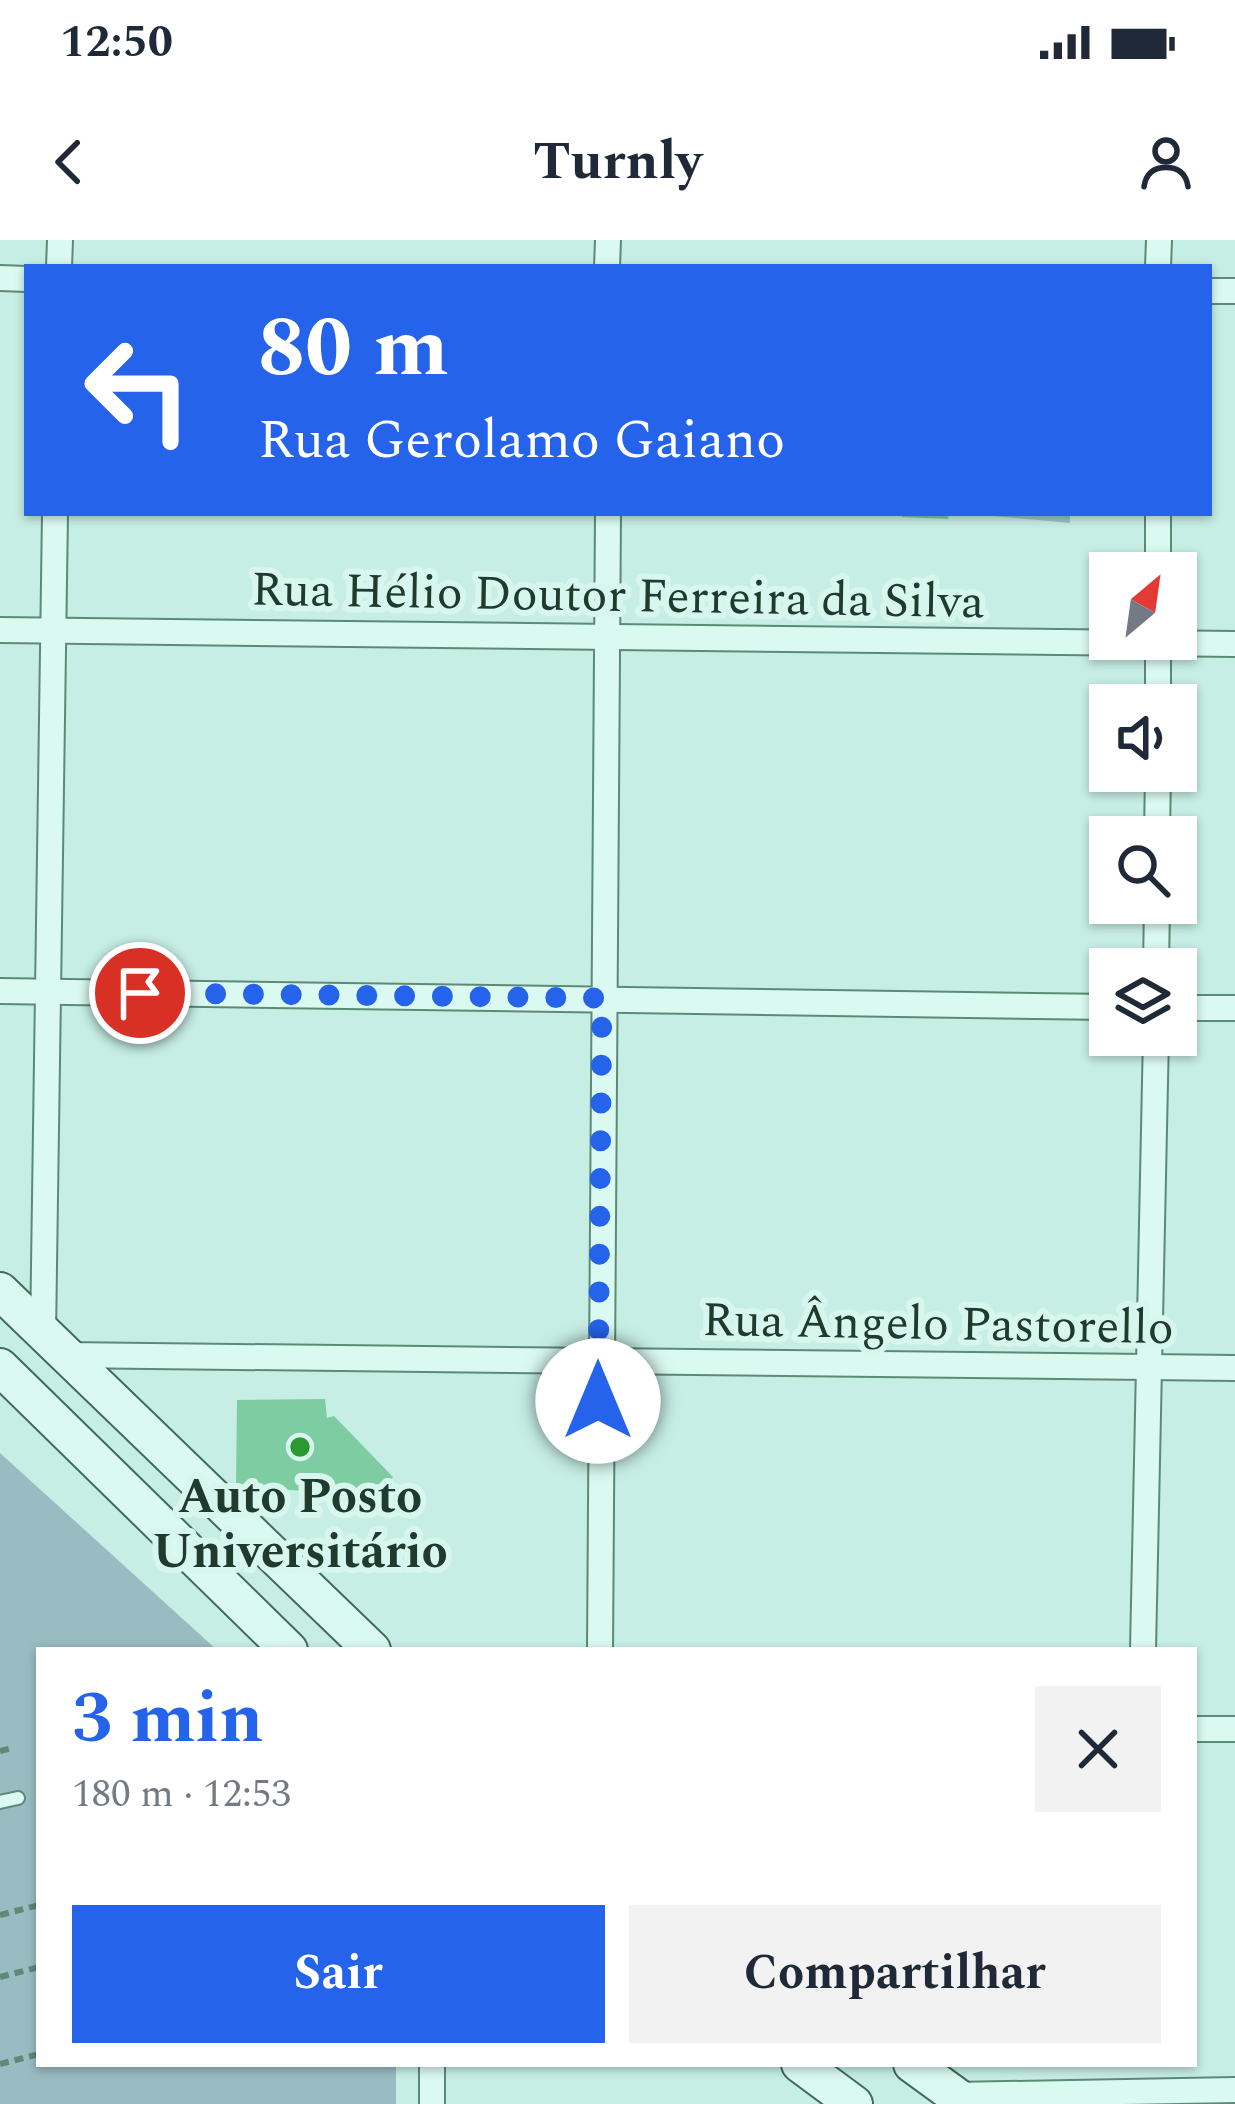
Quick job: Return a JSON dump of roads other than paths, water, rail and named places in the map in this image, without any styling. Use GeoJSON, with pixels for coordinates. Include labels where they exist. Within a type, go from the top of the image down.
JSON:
{"type":"FeatureCollection","features":[{"type":"Feature","properties":{"kind":"street"},"geometry":{"type":"LineString","coordinates":[[53,1345],[47,992],[55,516]]}},
{"type":"Feature","properties":{"kind":"street"},"geometry":{"type":"LineString","coordinates":[[600,1647],[598,1360],[608,516]]}},
{"type":"Feature","properties":{"kind":"street"},"geometry":{"type":"LineString","coordinates":[[1158,516],[1158,552]]}},
{"type":"Feature","properties":{"kind":"street","name":"Rua Hélio Doutor Ferreira da Silva"},"geometry":{"type":"LineString","coordinates":[[0,630],[1089,640]]}},
{"type":"Feature","properties":{"kind":"street","name":"Rua Hélio Doutor Ferreira da Silva"},"geometry":{"type":"LineString","coordinates":[[1197,643],[1235,644]]}},
{"type":"Feature","properties":{"kind":"street"},"geometry":{"type":"LineString","coordinates":[[0,991],[1089,1007]]}},
{"type":"Feature","properties":{"kind":"street"},"geometry":{"type":"LineString","coordinates":[[1197,1008],[1235,1009]]}},
{"type":"Feature","properties":{"kind":"street"},"geometry":{"type":"LineString","coordinates":[[1143,1647],[1156,1056]]}},
{"type":"Feature","properties":{"kind":"street"},"geometry":{"type":"LineString","coordinates":[[0,1292],[369,1647]]}},
{"type":"Feature","properties":{"kind":"street","name":"Rua Ângelo Pastorello"},"geometry":{"type":"LineString","coordinates":[[53,1345],[598,1360],[1235,1368]]}},
{"type":"Feature","properties":{"kind":"street"},"geometry":{"type":"LineString","coordinates":[[0,1367],[286,1647]]}},
{"type":"Feature","properties":{"kind":"street"},"geometry":{"type":"LineString","coordinates":[[1197,1729],[1235,1730]]}},
{"type":"Feature","properties":{"kind":"street"},"geometry":{"type":"LineString","coordinates":[[432,2067],[432,2104]]}},
{"type":"Feature","properties":{"kind":"street"},"geometry":{"type":"LineString","coordinates":[[804,2067],[854,2104]]}},
{"type":"Feature","properties":{"kind":"street"},"geometry":{"type":"LineString","coordinates":[[916,2067],[960,2099],[1136,2086],[1235,2090]]}},
{"type":"Feature","properties":{"kind":"lane"},"geometry":{"type":"LineString","coordinates":[[0,1802],[18,1798]]}},
{"type":"Feature","properties":{"kind":"place","name":"Auto Posto Universitário"},"geometry":{"type":"Point","coordinates":[300,1447]}}]}
